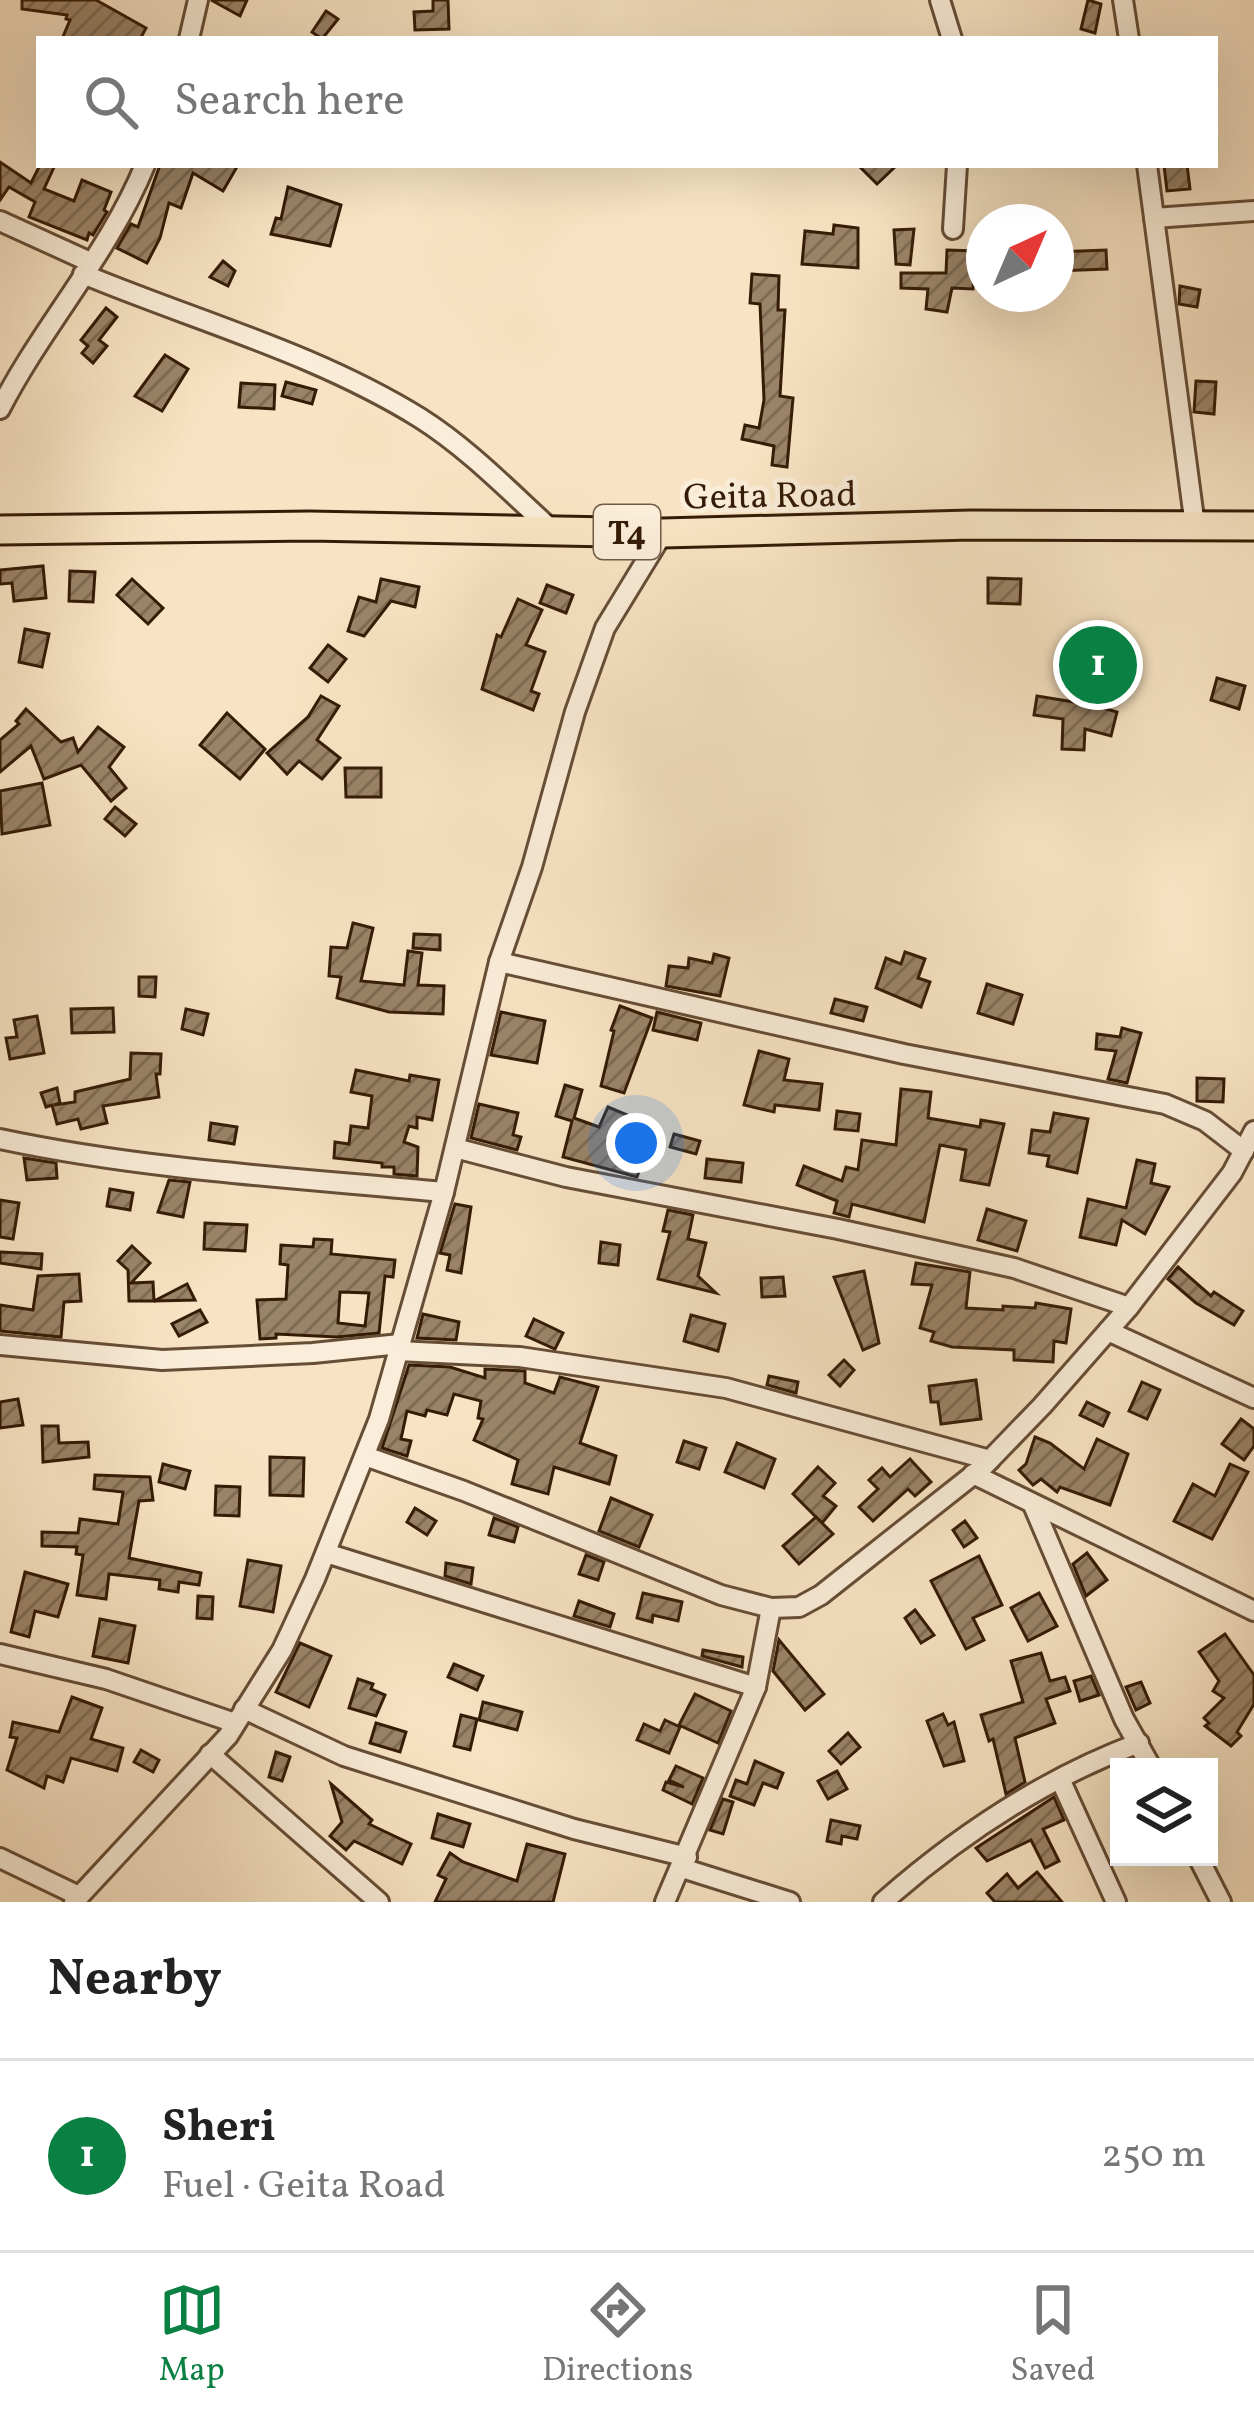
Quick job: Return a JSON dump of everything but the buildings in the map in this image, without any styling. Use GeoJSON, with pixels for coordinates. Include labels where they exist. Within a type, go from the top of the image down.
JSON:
{"type":"FeatureCollection","features":[{"type":"Feature","properties":{"kind":"highway","name":"Geita Road"},"geometry":{"type":"LineString","coordinates":[[0,530],[310,526],[663,533],[971,525],[1254,526]]}},
{"type":"Feature","properties":{"kind":"street"},"geometry":{"type":"LineString","coordinates":[[189,36],[198,0]]}},
{"type":"Feature","properties":{"kind":"street"},"geometry":{"type":"LineString","coordinates":[[940,0],[951,36]]}},
{"type":"Feature","properties":{"kind":"street"},"geometry":{"type":"LineString","coordinates":[[1123,0],[1129,36]]}},
{"type":"Feature","properties":{"kind":"street"},"geometry":{"type":"LineString","coordinates":[[0,410],[28,355],[87,268],[144,168]]}},
{"type":"Feature","properties":{"kind":"street"},"geometry":{"type":"LineString","coordinates":[[953,230],[957,168]]}},
{"type":"Feature","properties":{"kind":"street"},"geometry":{"type":"LineString","coordinates":[[1147,168],[1195,526]]}},
{"type":"Feature","properties":{"kind":"street"},"geometry":{"type":"LineString","coordinates":[[1154,218],[1254,211]]}},
{"type":"Feature","properties":{"kind":"street"},"geometry":{"type":"LineString","coordinates":[[0,221],[87,268],[340,373],[440,433],[553,530]]}},
{"type":"Feature","properties":{"kind":"street"},"geometry":{"type":"LineString","coordinates":[[0,1858],[76,1899],[210,1754],[282,1650],[365,1456],[444,1192],[500,962],[604,628],[663,533]]}},
{"type":"Feature","properties":{"kind":"street"},"geometry":{"type":"LineString","coordinates":[[500,962],[904,1054],[1165,1104],[1205,1121],[1245,1162]]}},
{"type":"Feature","properties":{"kind":"street"},"geometry":{"type":"LineString","coordinates":[[365,1456],[721,1595],[772,1607],[799,1607],[821,1595],[990,1460],[1129,1307],[1245,1162],[1254,1131]]}},
{"type":"Feature","properties":{"kind":"street"},"geometry":{"type":"LineString","coordinates":[[0,1139],[58,1152],[212,1171],[444,1192]]}},
{"type":"Feature","properties":{"kind":"street"},"geometry":{"type":"LineString","coordinates":[[455,1148],[566,1177],[1014,1268],[1129,1307]]}},
{"type":"Feature","properties":{"kind":"street"},"geometry":{"type":"LineString","coordinates":[[1108,1331],[1254,1398]]}},
{"type":"Feature","properties":{"kind":"street"},"geometry":{"type":"LineString","coordinates":[[0,1345],[162,1360],[399,1347],[520,1357],[726,1388],[990,1460]]}},
{"type":"Feature","properties":{"kind":"street"},"geometry":{"type":"LineString","coordinates":[[973,1474],[1254,1611]]}},
{"type":"Feature","properties":{"kind":"street"},"geometry":{"type":"LineString","coordinates":[[1033,1505],[1089,1642],[1146,1758]]}},
{"type":"Feature","properties":{"kind":"street"},"geometry":{"type":"LineString","coordinates":[[326,1553],[756,1687]]}},
{"type":"Feature","properties":{"kind":"street"},"geometry":{"type":"LineString","coordinates":[[665,1902],[756,1687],[772,1607]]}},
{"type":"Feature","properties":{"kind":"street"},"geometry":{"type":"LineString","coordinates":[[0,1654],[240,1716],[344,1756],[685,1862],[790,1902]]}},
{"type":"Feature","properties":{"kind":"street"},"geometry":{"type":"LineString","coordinates":[[883,1902],[989,1817],[1091,1761],[1138,1743]]}},
{"type":"Feature","properties":{"kind":"street"},"geometry":{"type":"LineString","coordinates":[[210,1754],[379,1902]]}},
{"type":"Feature","properties":{"kind":"street"},"geometry":{"type":"LineString","coordinates":[[1060,1779],[1116,1902]]}},
{"type":"Feature","properties":{"kind":"street"},"geometry":{"type":"LineString","coordinates":[[1203,1866],[1221,1902]]}},
{"type":"Feature","properties":{"kind":"place","name":"Sheri"},"geometry":{"type":"Point","coordinates":[1098,665]}}]}
